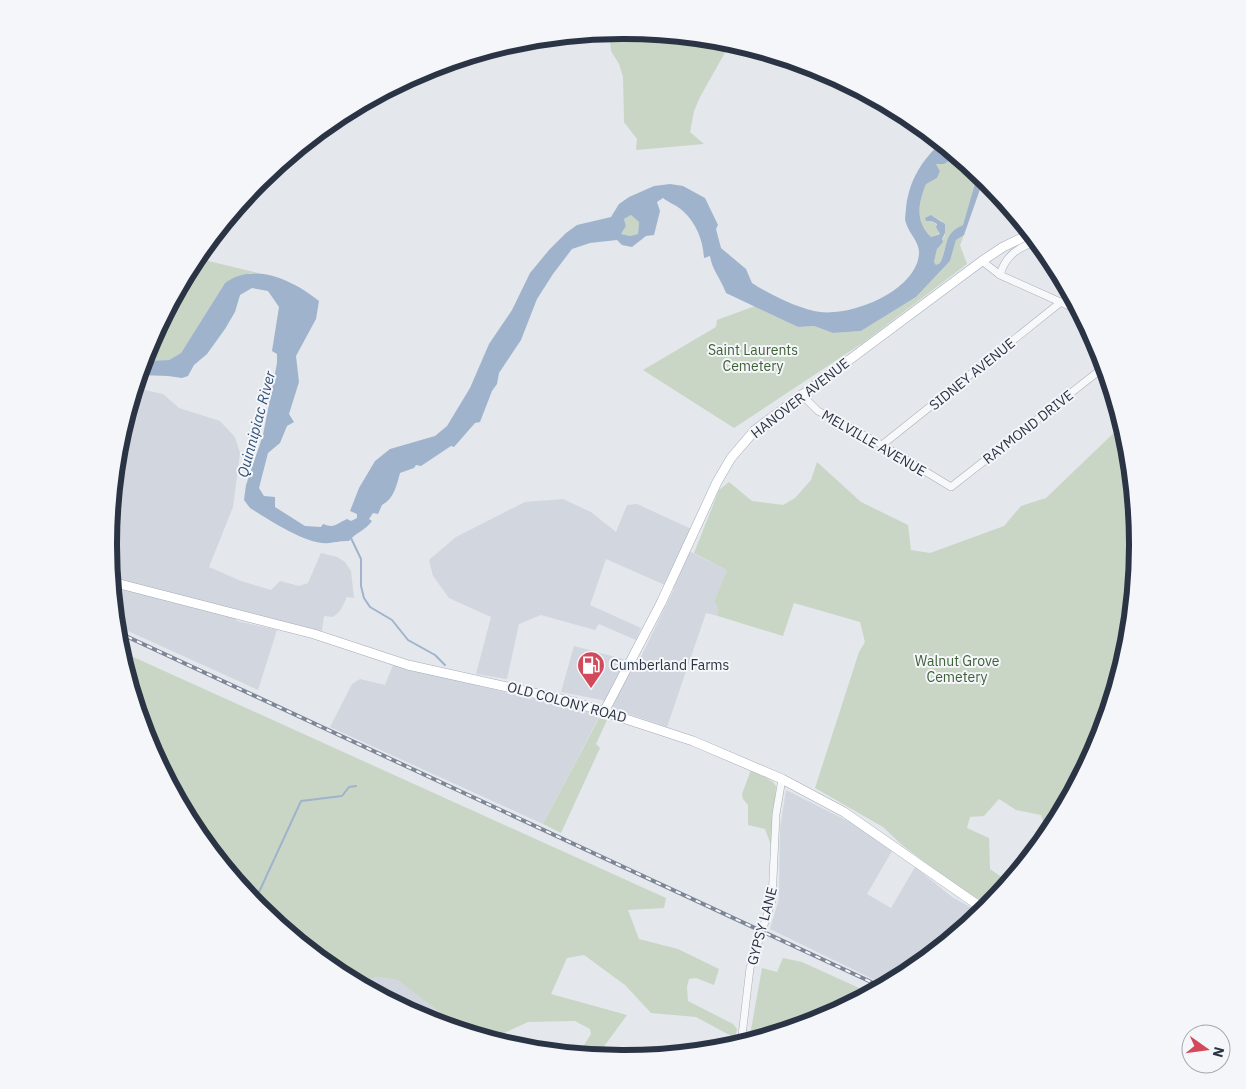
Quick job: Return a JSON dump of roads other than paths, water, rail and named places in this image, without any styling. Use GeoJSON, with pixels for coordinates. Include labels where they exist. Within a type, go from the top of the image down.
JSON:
{"type":"FeatureCollection","features":[{"type":"Feature","properties":{"kind":"main road","name":"HANOVER AVENUE"},"geometry":{"type":"LineString","coordinates":[[605,710],[661,603],[713,490],[731,458],[755,430],[982,261],[1003,247],[1024,237]]}},
{"type":"Feature","properties":{"kind":"main road","name":"OLD COLONY ROAD"},"geometry":{"type":"LineString","coordinates":[[119,584],[314,634],[408,665],[526,690],[605,710],[719,751],[782,779],[863,824],[978,905]]}},
{"type":"Feature","properties":{"kind":"street"},"geometry":{"type":"LineString","coordinates":[[1000,275],[1003,264],[1019,248],[1030,244]]}},
{"type":"Feature","properties":{"kind":"street"},"geometry":{"type":"LineString","coordinates":[[982,261],[1000,275],[1068,306]]}},
{"type":"Feature","properties":{"kind":"street","name":"SIDNEY AVENUE"},"geometry":{"type":"LineString","coordinates":[[882,445],[1061,302]]}},
{"type":"Feature","properties":{"kind":"street","name":"RAYMOND DRIVE"},"geometry":{"type":"LineString","coordinates":[[951,487],[1098,372]]}},
{"type":"Feature","properties":{"kind":"street","name":"MELVILLE AVENUE"},"geometry":{"type":"LineString","coordinates":[[801,394],[818,411],[882,445],[951,487]]}},
{"type":"Feature","properties":{"kind":"street","name":"GYPSY LANE"},"geometry":{"type":"LineString","coordinates":[[742,1036],[753,956],[773,894],[776,814],[782,779]]}},
{"type":"Feature","properties":{"kind":"water"},"geometry":{"type":"Polygon","coordinates":[[[937,148],[951,160],[944,164],[936,164],[940,171],[937,178],[926,184],[920,205],[922,225],[931,237],[940,234],[936,227],[937,224],[932,221],[926,221],[925,218],[931,215],[945,224],[943,242],[937,249],[934,262],[936,265],[940,263],[943,257],[949,236],[963,225],[976,182],[981,187],[964,235],[956,240],[950,261],[916,297],[861,331],[833,333],[814,326],[798,327],[726,293],[710,256],[704,258],[701,239],[696,227],[681,209],[663,198],[657,202],[660,211],[654,235],[646,236],[632,247],[622,245],[617,240],[590,243],[572,249],[537,299],[521,340],[499,373],[497,384],[492,391],[480,422],[475,423],[454,447],[451,446],[421,466],[416,465],[414,468],[400,473],[394,491],[382,505],[378,514],[373,513],[369,519],[372,521],[370,524],[349,541],[320,543],[310,540],[277,525],[250,508],[244,500],[246,485],[263,435],[277,363],[277,354],[272,351],[279,307],[268,291],[252,288],[240,295],[235,312],[225,329],[207,354],[194,365],[188,376],[182,378],[147,375],[152,361],[169,360],[181,353],[225,283],[236,277],[249,274],[274,276],[298,287],[319,301],[316,319],[296,356],[299,382],[289,414],[294,422],[287,426],[280,443],[268,453],[259,488],[264,496],[275,497],[275,507],[305,526],[321,527],[323,524],[333,526],[347,519],[351,521],[357,518],[357,514],[350,511],[359,488],[375,461],[390,449],[435,436],[447,426],[470,388],[489,344],[512,310],[530,273],[549,250],[577,225],[611,217],[619,204],[629,197],[654,186],[670,184],[683,186],[705,198],[718,225],[716,229],[721,248],[746,269],[752,283],[782,300],[806,309],[828,312],[844,311],[878,300],[893,291],[906,280],[915,268],[919,250],[909,231],[905,216],[913,180],[937,148]],[[631,215],[624,219],[626,226],[621,234],[630,236],[638,234],[639,222],[631,215]]]}},
{"type":"Feature","properties":{"kind":"waterway"},"geometry":{"type":"LineString","coordinates":[[350,536],[361,559],[361,586],[364,598],[370,607],[392,620],[408,640],[435,655],[445,665]]}},
{"type":"Feature","properties":{"kind":"waterway"},"geometry":{"type":"LineString","coordinates":[[258,894],[301,801],[342,796],[349,787],[356,786]]}},
{"type":"Feature","properties":{"kind":"railway"},"geometry":{"type":"LineString","coordinates":[[126,636],[874,983]]}},
{"type":"Feature","properties":{"kind":"place","name":"Cumberland Farms"},"geometry":{"type":"Point","coordinates":[591,689]}},
{"type":"Feature","properties":{"kind":"park label","name":"Saint Laurents Cemetery"},"geometry":{"type":"Point","coordinates":[753,358]}},
{"type":"Feature","properties":{"kind":"park label","name":"Walnut Grove Cemetery"},"geometry":{"type":"Point","coordinates":[957,670]}},
{"type":"Feature","properties":{"kind":"water label","name":"Quinnipiac River"},"geometry":{"type":"Point","coordinates":[256,424]}}]}
